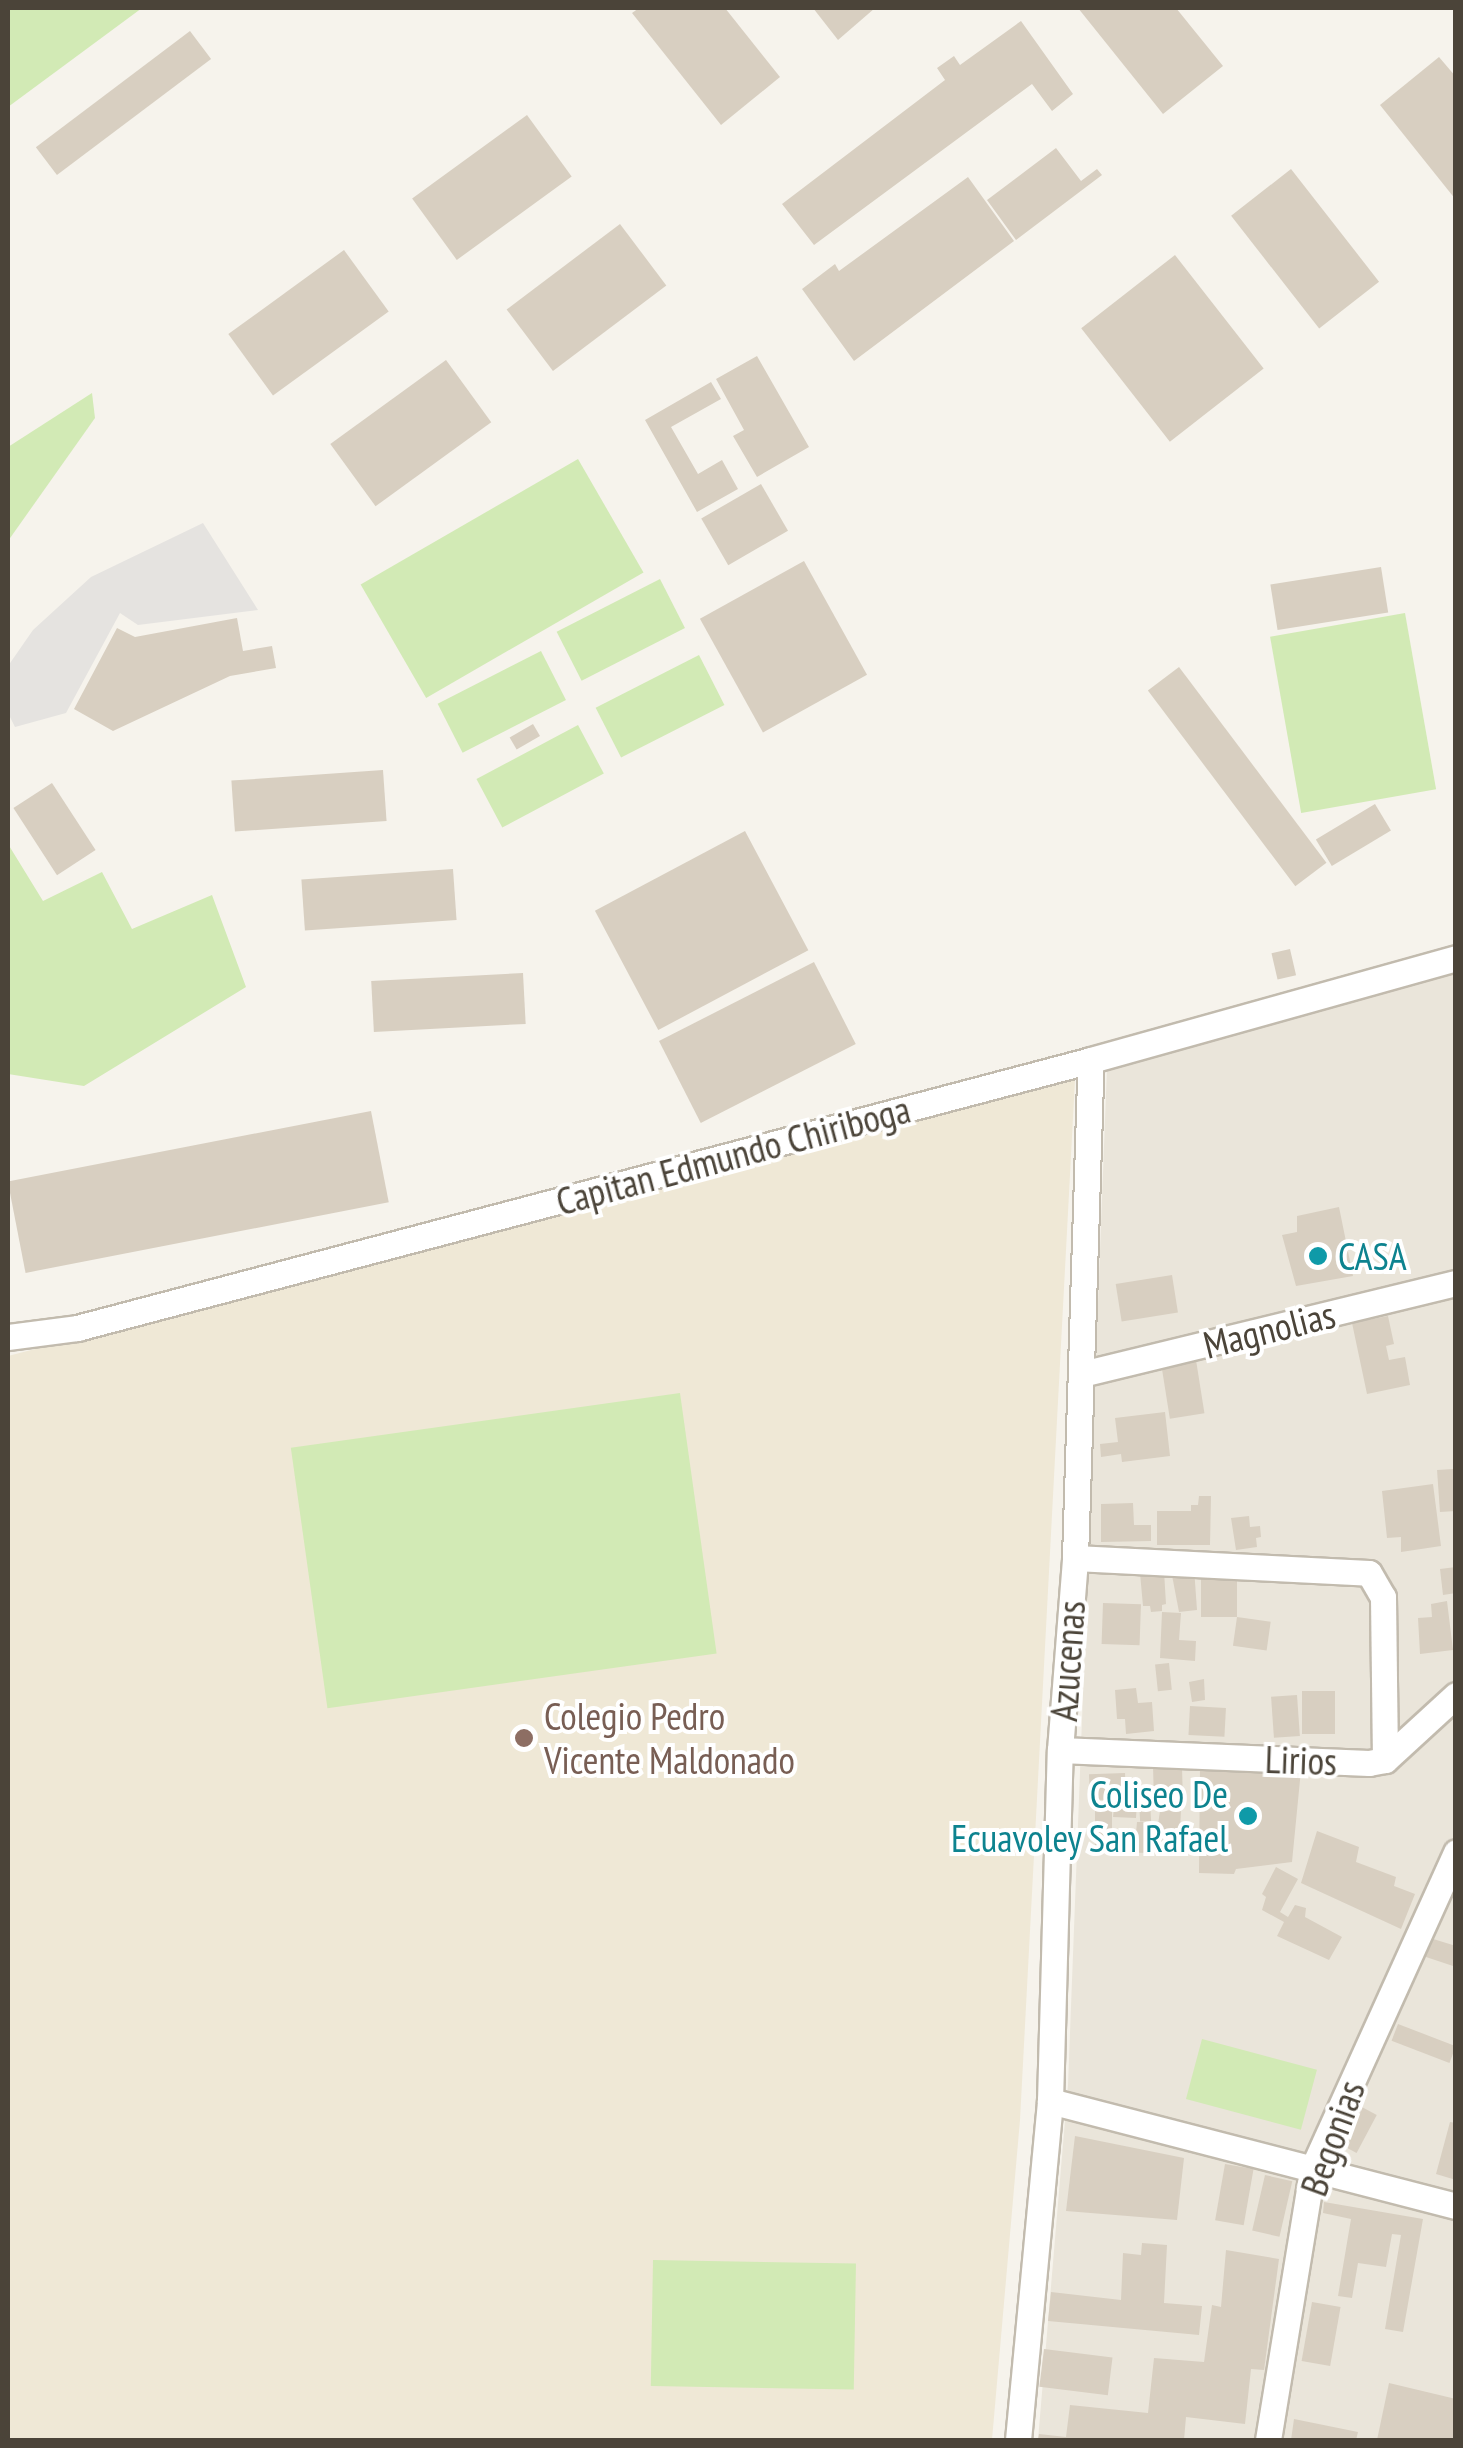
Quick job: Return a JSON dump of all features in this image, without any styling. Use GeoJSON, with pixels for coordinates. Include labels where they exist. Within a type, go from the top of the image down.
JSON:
{"type":"FeatureCollection","features":[{"type":"Feature","properties":{"kind":"street","name":"Capitan Edmundo Chiriboga"},"geometry":{"type":"LineString","coordinates":[[8,1337],[77,1328],[1091,1060],[1456,958]]}},
{"type":"Feature","properties":{"kind":"street","name":"Azucenas"},"geometry":{"type":"LineString","coordinates":[[1018,2440],[1050,2102],[1060,1750],[1075,1558],[1091,1060]]}},
{"type":"Feature","properties":{"kind":"street","name":"Magnolias"},"geometry":{"type":"LineString","coordinates":[[1082,1374],[1456,1284]]}},
{"type":"Feature","properties":{"kind":"street"},"geometry":{"type":"LineString","coordinates":[[1075,1558],[1370,1573],[1382,1597],[1385,1760]]}},
{"type":"Feature","properties":{"kind":"street","name":"Lirios"},"geometry":{"type":"LineString","coordinates":[[1060,1750],[1385,1760],[1452,1706]]}},
{"type":"Feature","properties":{"kind":"street","name":"Begonias"},"geometry":{"type":"LineString","coordinates":[[1268,2440],[1312,2170],[1456,1852]]}},
{"type":"Feature","properties":{"kind":"street"},"geometry":{"type":"LineString","coordinates":[[1050,2102],[1456,2206]]}},
{"type":"Feature","properties":{"kind":"shaded area"},"geometry":{"type":"Polygon","coordinates":[[[203,523],[258,610],[138,625],[120,613],[66,713],[15,727],[8,713],[8,666],[33,630],[91,577],[203,523]]]}},
{"type":"Feature","properties":{"kind":"shaded area"},"geometry":{"type":"Polygon","coordinates":[[[1455,971],[1455,2440],[1038,2440],[1068,2085],[1107,1068],[1455,971]]]}},
{"type":"Feature","properties":{"kind":"shaded area","name":"Colegio Pedro Vicente Maldonado"},"geometry":{"type":"Polygon","coordinates":[[[1075,1080],[1020,2120],[992,2440],[8,2440],[8,1356],[1075,1080]]]}},
{"type":"Feature","properties":{"kind":"green space"},"geometry":{"type":"Polygon","coordinates":[[[8,8],[142,8],[8,107],[8,8]]]}},
{"type":"Feature","properties":{"kind":"green space"},"geometry":{"type":"Polygon","coordinates":[[[92,393],[95,418],[8,541],[8,447],[92,393]]]}},
{"type":"Feature","properties":{"kind":"green space"},"geometry":{"type":"Polygon","coordinates":[[[578,459],[644,572],[426,698],[361,584],[578,459]]]}},
{"type":"Feature","properties":{"kind":"green space"},"geometry":{"type":"Polygon","coordinates":[[[660,579],[685,628],[582,681],[557,632],[660,579]]]}},
{"type":"Feature","properties":{"kind":"green space"},"geometry":{"type":"Polygon","coordinates":[[[1405,613],[1436,789],[1301,813],[1270,637],[1405,613]]]}},
{"type":"Feature","properties":{"kind":"green space"},"geometry":{"type":"Polygon","coordinates":[[[541,651],[566,700],[463,753],[438,704],[541,651]]]}},
{"type":"Feature","properties":{"kind":"green space"},"geometry":{"type":"Polygon","coordinates":[[[699,655],[724,705],[621,758],[596,708],[699,655]]]}},
{"type":"Feature","properties":{"kind":"green space"},"geometry":{"type":"Polygon","coordinates":[[[578,725],[604,774],[502,828],[476,779],[578,725]]]}},
{"type":"Feature","properties":{"kind":"green space"},"geometry":{"type":"Polygon","coordinates":[[[8,844],[43,901],[102,872],[132,929],[212,895],[246,987],[84,1086],[8,1074],[8,844]]]}},
{"type":"Feature","properties":{"kind":"green space"},"geometry":{"type":"Polygon","coordinates":[[[680,1393],[717,1653],[327,1708],[291,1448],[680,1393]]]}},
{"type":"Feature","properties":{"kind":"green space"},"geometry":{"type":"Polygon","coordinates":[[[1202,2039],[1317,2070],[1301,2130],[1186,2099],[1202,2039]]]}},
{"type":"Feature","properties":{"kind":"green space"},"geometry":{"type":"Polygon","coordinates":[[[653,2260],[856,2264],[854,2390],[651,2386],[653,2260]]]}},
{"type":"Feature","properties":{"kind":"building"},"geometry":{"type":"Polygon","coordinates":[[[639,8],[725,8],[780,77],[721,125],[632,13],[639,8]]]}},
{"type":"Feature","properties":{"kind":"building"},"geometry":{"type":"Polygon","coordinates":[[[813,8],[875,8],[838,40],[813,8]]]}},
{"type":"Feature","properties":{"kind":"building"},"geometry":{"type":"Polygon","coordinates":[[[1078,8],[1176,8],[1223,66],[1163,114],[1078,8]]]}},
{"type":"Feature","properties":{"kind":"building"},"geometry":{"type":"Polygon","coordinates":[[[1021,21],[1073,94],[1052,111],[1032,84],[814,245],[782,204],[945,80],[937,68],[954,56],[960,65],[1021,21]]]}},
{"type":"Feature","properties":{"kind":"building"},"geometry":{"type":"Polygon","coordinates":[[[190,31],[211,59],[57,175],[36,147],[190,31]]]}},
{"type":"Feature","properties":{"kind":"building"},"geometry":{"type":"Polygon","coordinates":[[[1439,57],[1456,77],[1456,200],[1380,105],[1439,57]]]}},
{"type":"Feature","properties":{"kind":"building"},"geometry":{"type":"Polygon","coordinates":[[[527,115],[572,176],[457,260],[412,198],[527,115]]]}},
{"type":"Feature","properties":{"kind":"building"},"geometry":{"type":"Polygon","coordinates":[[[1056,148],[1081,181],[1097,169],[1102,175],[1016,240],[987,200],[1056,148]]]}},
{"type":"Feature","properties":{"kind":"building"},"geometry":{"type":"Polygon","coordinates":[[[1291,169],[1379,282],[1319,328],[1231,216],[1291,169]]]}},
{"type":"Feature","properties":{"kind":"building"},"geometry":{"type":"Polygon","coordinates":[[[968,177],[1014,241],[854,361],[802,289],[835,264],[839,271],[968,177]]]}},
{"type":"Feature","properties":{"kind":"building"},"geometry":{"type":"Polygon","coordinates":[[[620,224],[666,285],[553,371],[507,309],[620,224]]]}},
{"type":"Feature","properties":{"kind":"building"},"geometry":{"type":"Polygon","coordinates":[[[344,250],[389,311],[273,396],[228,334],[344,250]]]}},
{"type":"Feature","properties":{"kind":"building"},"geometry":{"type":"Polygon","coordinates":[[[1175,255],[1264,368],[1170,442],[1081,328],[1175,255]]]}},
{"type":"Feature","properties":{"kind":"building"},"geometry":{"type":"Polygon","coordinates":[[[757,356],[809,447],[757,477],[733,436],[744,430],[716,379],[757,356]]]}},
{"type":"Feature","properties":{"kind":"building"},"geometry":{"type":"Polygon","coordinates":[[[446,360],[491,422],[376,506],[330,444],[446,360]]]}},
{"type":"Feature","properties":{"kind":"building"},"geometry":{"type":"Polygon","coordinates":[[[711,382],[721,399],[671,427],[698,474],[722,460],[738,489],[697,512],[645,420],[711,382]]]}},
{"type":"Feature","properties":{"kind":"building"},"geometry":{"type":"Polygon","coordinates":[[[761,484],[788,531],[728,565],[701,518],[761,484]]]}},
{"type":"Feature","properties":{"kind":"building"},"geometry":{"type":"Polygon","coordinates":[[[804,561],[867,675],[763,732],[700,619],[804,561]]]}},
{"type":"Feature","properties":{"kind":"building"},"geometry":{"type":"Polygon","coordinates":[[[1381,567],[1388,612],[1278,630],[1270,585],[1381,567]]]}},
{"type":"Feature","properties":{"kind":"building"},"geometry":{"type":"Polygon","coordinates":[[[237,618],[243,651],[272,646],[276,668],[230,676],[113,731],[74,709],[117,628],[135,637],[237,618]]]}},
{"type":"Feature","properties":{"kind":"building"},"geometry":{"type":"Polygon","coordinates":[[[1179,667],[1326,863],[1295,886],[1148,690],[1179,667]]]}},
{"type":"Feature","properties":{"kind":"building"},"geometry":{"type":"Polygon","coordinates":[[[533,724],[540,736],[517,750],[510,738],[533,724]]]}},
{"type":"Feature","properties":{"kind":"building"},"geometry":{"type":"Polygon","coordinates":[[[383,770],[387,821],[235,831],[231,781],[383,770]]]}},
{"type":"Feature","properties":{"kind":"building"},"geometry":{"type":"Polygon","coordinates":[[[52,783],[96,850],[57,875],[13,808],[52,783]]]}},
{"type":"Feature","properties":{"kind":"building"},"geometry":{"type":"Polygon","coordinates":[[[1375,804],[1391,831],[1332,866],[1316,840],[1375,804]]]}},
{"type":"Feature","properties":{"kind":"building"},"geometry":{"type":"Polygon","coordinates":[[[745,831],[808,950],[658,1030],[595,911],[745,831]]]}},
{"type":"Feature","properties":{"kind":"building"},"geometry":{"type":"Polygon","coordinates":[[[453,869],[457,920],[305,930],[301,880],[453,869]]]}},
{"type":"Feature","properties":{"kind":"building"},"geometry":{"type":"Polygon","coordinates":[[[1290,949],[1296,975],[1278,980],[1271,953],[1290,949]]]}},
{"type":"Feature","properties":{"kind":"building"},"geometry":{"type":"Polygon","coordinates":[[[814,962],[856,1044],[701,1123],[659,1041],[814,962]]]}},
{"type":"Feature","properties":{"kind":"building"},"geometry":{"type":"Polygon","coordinates":[[[523,973],[526,1024],[374,1032],[371,981],[523,973]]]}},
{"type":"Feature","properties":{"kind":"building"},"geometry":{"type":"Polygon","coordinates":[[[371,1111],[389,1202],[26,1273],[8,1182],[371,1111]]]}},
{"type":"Feature","properties":{"kind":"building","name":"CASA"},"geometry":{"type":"Polygon","coordinates":[[[1339,1207],[1353,1276],[1296,1286],[1282,1235],[1297,1232],[1297,1216],[1339,1207]]]}},
{"type":"Feature","properties":{"kind":"building"},"geometry":{"type":"Polygon","coordinates":[[[1172,1275],[1178,1313],[1122,1321],[1116,1284],[1172,1275]]]}},
{"type":"Feature","properties":{"kind":"building"},"geometry":{"type":"Polygon","coordinates":[[[1388,1316],[1394,1344],[1386,1346],[1389,1360],[1405,1357],[1410,1385],[1367,1394],[1352,1323],[1388,1316]]]}},
{"type":"Feature","properties":{"kind":"building"},"geometry":{"type":"Polygon","coordinates":[[[1196,1360],[1204,1413],[1170,1419],[1161,1365],[1196,1360]]]}},
{"type":"Feature","properties":{"kind":"building"},"geometry":{"type":"Polygon","coordinates":[[[1165,1412],[1170,1456],[1122,1462],[1121,1454],[1101,1457],[1100,1444],[1118,1442],[1115,1418],[1165,1412]]]}},
{"type":"Feature","properties":{"kind":"building"},"geometry":{"type":"Polygon","coordinates":[[[1453,1469],[1456,1511],[1440,1512],[1437,1470],[1453,1469]]]}},
{"type":"Feature","properties":{"kind":"building"},"geometry":{"type":"Polygon","coordinates":[[[1433,1484],[1441,1546],[1401,1552],[1401,1537],[1387,1538],[1382,1491],[1433,1484]]]}},
{"type":"Feature","properties":{"kind":"building"},"geometry":{"type":"Polygon","coordinates":[[[1199,1496],[1211,1496],[1210,1545],[1157,1545],[1157,1511],[1191,1511],[1191,1505],[1198,1505],[1199,1496]]]}},
{"type":"Feature","properties":{"kind":"building"},"geometry":{"type":"Polygon","coordinates":[[[1133,1503],[1134,1525],[1151,1525],[1151,1541],[1101,1542],[1101,1504],[1133,1503]]]}},
{"type":"Feature","properties":{"kind":"building"},"geometry":{"type":"Polygon","coordinates":[[[1249,1516],[1250,1527],[1260,1526],[1261,1537],[1256,1538],[1257,1547],[1236,1550],[1231,1518],[1249,1516]]]}},
{"type":"Feature","properties":{"kind":"building"},"geometry":{"type":"Polygon","coordinates":[[[1201,1567],[1237,1567],[1237,1617],[1201,1617],[1201,1567]]]}},
{"type":"Feature","properties":{"kind":"building"},"geometry":{"type":"Polygon","coordinates":[[[1456,1567],[1456,1593],[1443,1595],[1440,1569],[1456,1567]]]}},
{"type":"Feature","properties":{"kind":"building"},"geometry":{"type":"Polygon","coordinates":[[[1194,1568],[1197,1610],[1179,1612],[1171,1570],[1194,1568]]]}},
{"type":"Feature","properties":{"kind":"building"},"geometry":{"type":"Polygon","coordinates":[[[1164,1571],[1166,1604],[1162,1611],[1151,1612],[1150,1606],[1143,1606],[1140,1573],[1164,1571]]]}},
{"type":"Feature","properties":{"kind":"building"},"geometry":{"type":"Polygon","coordinates":[[[1447,1601],[1453,1650],[1420,1654],[1418,1618],[1432,1617],[1431,1604],[1447,1601]]]}},
{"type":"Feature","properties":{"kind":"building"},"geometry":{"type":"Polygon","coordinates":[[[1103,1603],[1141,1604],[1140,1645],[1102,1644],[1103,1603]]]}},
{"type":"Feature","properties":{"kind":"building"},"geometry":{"type":"Polygon","coordinates":[[[1162,1612],[1181,1613],[1179,1640],[1196,1641],[1195,1661],[1160,1658],[1162,1612]]]}},
{"type":"Feature","properties":{"kind":"building"},"geometry":{"type":"Polygon","coordinates":[[[1237,1617],[1271,1622],[1267,1650],[1233,1646],[1237,1617]]]}},
{"type":"Feature","properties":{"kind":"building"},"geometry":{"type":"Polygon","coordinates":[[[1169,1663],[1172,1690],[1158,1691],[1155,1664],[1169,1663]]]}},
{"type":"Feature","properties":{"kind":"building"},"geometry":{"type":"Polygon","coordinates":[[[1204,1679],[1205,1700],[1192,1702],[1189,1682],[1204,1679]]]}},
{"type":"Feature","properties":{"kind":"building"},"geometry":{"type":"Polygon","coordinates":[[[1136,1688],[1138,1703],[1152,1702],[1154,1731],[1126,1734],[1125,1719],[1117,1719],[1115,1690],[1136,1688]]]}},
{"type":"Feature","properties":{"kind":"building"},"geometry":{"type":"Polygon","coordinates":[[[1302,1691],[1335,1691],[1335,1734],[1302,1734],[1302,1691]]]}},
{"type":"Feature","properties":{"kind":"building"},"geometry":{"type":"Polygon","coordinates":[[[1297,1695],[1300,1736],[1274,1738],[1271,1697],[1297,1695]]]}},
{"type":"Feature","properties":{"kind":"building"},"geometry":{"type":"Polygon","coordinates":[[[1190,1706],[1226,1708],[1224,1737],[1188,1735],[1190,1706]]]}},
{"type":"Feature","properties":{"kind":"building"},"geometry":{"type":"Polygon","coordinates":[[[1167,1762],[1170,1769],[1182,1766],[1183,1804],[1154,1802],[1153,1766],[1167,1762]]]}},
{"type":"Feature","properties":{"kind":"building","name":"Coliseo De Ecuavoley San Rafael"},"geometry":{"type":"Polygon","coordinates":[[[1200,1767],[1301,1770],[1292,1862],[1236,1869],[1234,1874],[1199,1873],[1200,1767]]]}},
{"type":"Feature","properties":{"kind":"building"},"geometry":{"type":"Polygon","coordinates":[[[1125,1773],[1126,1799],[1090,1800],[1089,1774],[1125,1773]]]}},
{"type":"Feature","properties":{"kind":"building"},"geometry":{"type":"Polygon","coordinates":[[[1150,1800],[1151,1821],[1140,1822],[1139,1801],[1150,1800]]]}},
{"type":"Feature","properties":{"kind":"building"},"geometry":{"type":"Polygon","coordinates":[[[1129,1802],[1137,1802],[1136,1818],[1113,1817],[1114,1808],[1128,1808],[1129,1802]]]}},
{"type":"Feature","properties":{"kind":"building"},"geometry":{"type":"Polygon","coordinates":[[[1095,1803],[1112,1803],[1112,1849],[1095,1849],[1095,1803]]]}},
{"type":"Feature","properties":{"kind":"building"},"geometry":{"type":"Polygon","coordinates":[[[1181,1810],[1179,1852],[1154,1852],[1160,1811],[1181,1810]]]}},
{"type":"Feature","properties":{"kind":"building"},"geometry":{"type":"Polygon","coordinates":[[[1137,1822],[1150,1822],[1148,1853],[1117,1852],[1118,1832],[1136,1833],[1137,1822]]]}},
{"type":"Feature","properties":{"kind":"building"},"geometry":{"type":"Polygon","coordinates":[[[1317,1831],[1359,1847],[1356,1862],[1396,1877],[1394,1886],[1415,1894],[1401,1929],[1301,1883],[1317,1831]]]}},
{"type":"Feature","properties":{"kind":"building"},"geometry":{"type":"Polygon","coordinates":[[[1276,1867],[1298,1879],[1280,1912],[1288,1917],[1295,1905],[1306,1908],[1305,1917],[1342,1937],[1329,1960],[1277,1936],[1284,1922],[1262,1910],[1266,1897],[1262,1894],[1276,1867]]]}},
{"type":"Feature","properties":{"kind":"building"},"geometry":{"type":"Polygon","coordinates":[[[1430,1938],[1456,1946],[1456,1967],[1423,1956],[1430,1938]]]}},
{"type":"Feature","properties":{"kind":"building"},"geometry":{"type":"Polygon","coordinates":[[[1398,2024],[1456,2046],[1449,2063],[1392,2041],[1398,2024]]]}},
{"type":"Feature","properties":{"kind":"building"},"geometry":{"type":"Polygon","coordinates":[[[1360,2106],[1377,2115],[1357,2153],[1340,2144],[1360,2106]]]}},
{"type":"Feature","properties":{"kind":"building"},"geometry":{"type":"Polygon","coordinates":[[[1450,2122],[1456,2123],[1456,2180],[1436,2174],[1450,2122]]]}},
{"type":"Feature","properties":{"kind":"building"},"geometry":{"type":"Polygon","coordinates":[[[1075,2136],[1184,2158],[1177,2220],[1066,2211],[1075,2136]]]}},
{"type":"Feature","properties":{"kind":"building"},"geometry":{"type":"Polygon","coordinates":[[[1225,2164],[1254,2169],[1244,2225],[1215,2220],[1225,2164]]]}},
{"type":"Feature","properties":{"kind":"building"},"geometry":{"type":"Polygon","coordinates":[[[1265,2175],[1292,2181],[1279,2237],[1252,2231],[1265,2175]]]}},
{"type":"Feature","properties":{"kind":"building"},"geometry":{"type":"Polygon","coordinates":[[[1324,2202],[1423,2219],[1403,2332],[1385,2329],[1401,2235],[1392,2234],[1386,2267],[1358,2263],[1352,2298],[1338,2296],[1351,2219],[1323,2213],[1324,2202]]]}},
{"type":"Feature","properties":{"kind":"building"},"geometry":{"type":"Polygon","coordinates":[[[1142,2243],[1167,2245],[1164,2303],[1202,2306],[1199,2335],[1048,2321],[1051,2292],[1121,2300],[1123,2253],[1141,2255],[1142,2243]]]}},
{"type":"Feature","properties":{"kind":"building"},"geometry":{"type":"Polygon","coordinates":[[[1226,2250],[1279,2259],[1264,2370],[1251,2369],[1245,2424],[1186,2417],[1184,2440],[1038,2440],[1039,2434],[1066,2437],[1070,2405],[1148,2413],[1154,2358],[1204,2362],[1212,2305],[1221,2307],[1226,2250]]]}},
{"type":"Feature","properties":{"kind":"building"},"geometry":{"type":"Polygon","coordinates":[[[1312,2302],[1341,2307],[1330,2366],[1302,2361],[1312,2302]]]}},
{"type":"Feature","properties":{"kind":"building"},"geometry":{"type":"Polygon","coordinates":[[[1044,2349],[1112,2357],[1108,2395],[1039,2387],[1044,2349]]]}},
{"type":"Feature","properties":{"kind":"building"},"geometry":{"type":"Polygon","coordinates":[[[1389,2383],[1456,2399],[1456,2440],[1377,2440],[1389,2383]]]}},
{"type":"Feature","properties":{"kind":"building"},"geometry":{"type":"Polygon","coordinates":[[[1294,2419],[1358,2432],[1356,2440],[1291,2440],[1294,2419]]]}},
{"type":"Feature","properties":{"kind":"place","name":"CASA"},"geometry":{"type":"Point","coordinates":[1318,1256]}},
{"type":"Feature","properties":{"kind":"place","name":"Colegio Pedro Vicente Maldonado"},"geometry":{"type":"Point","coordinates":[524,1738]}},
{"type":"Feature","properties":{"kind":"place","name":"Coliseo De Ecuavoley San Rafael"},"geometry":{"type":"Point","coordinates":[1248,1816]}}]}
